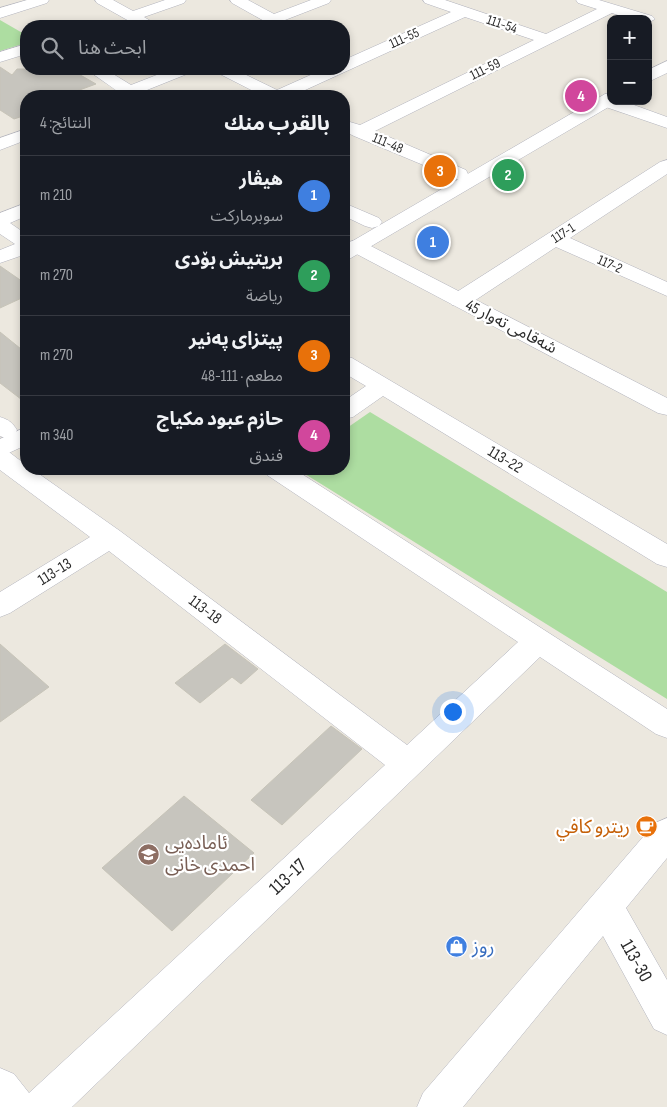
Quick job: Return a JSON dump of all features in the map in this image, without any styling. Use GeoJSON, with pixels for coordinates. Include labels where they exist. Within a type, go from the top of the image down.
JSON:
{"type":"FeatureCollection","features":[{"type":"Feature","properties":{"kind":"street"},"geometry":{"type":"LineString","coordinates":[[2,13],[42,0]]}},
{"type":"Feature","properties":{"kind":"street"},"geometry":{"type":"LineString","coordinates":[[102,0],[139,20]]}},
{"type":"Feature","properties":{"kind":"street"},"geometry":{"type":"LineString","coordinates":[[133,16],[179,0]]}},
{"type":"Feature","properties":{"kind":"street"},"geometry":{"type":"LineString","coordinates":[[237,0],[274,20]]}},
{"type":"Feature","properties":{"kind":"street"},"geometry":{"type":"LineString","coordinates":[[285,20],[324,0]]}},
{"type":"Feature","properties":{"kind":"street","name":"111-54"},"geometry":{"type":"LineString","coordinates":[[430,0],[546,39]]}},
{"type":"Feature","properties":{"kind":"street"},"geometry":{"type":"LineString","coordinates":[[583,0],[634,15]]}},
{"type":"Feature","properties":{"kind":"street","name":"111-59"},"geometry":{"type":"LineString","coordinates":[[352,128],[611,8]]}},
{"type":"Feature","properties":{"kind":"street","name":"111-55"},"geometry":{"type":"LineString","coordinates":[[350,61],[465,11]]}},
{"type":"Feature","properties":{"kind":"street"},"geometry":{"type":"LineString","coordinates":[[2,13],[19,22]]}},
{"type":"Feature","properties":{"kind":"street"},"geometry":{"type":"LineString","coordinates":[[0,57],[20,51]]}},
{"type":"Feature","properties":{"kind":"street"},"geometry":{"type":"LineString","coordinates":[[652,66],[667,58]]}},
{"type":"Feature","properties":{"kind":"street"},"geometry":{"type":"LineString","coordinates":[[652,75],[667,66]]}},
{"type":"Feature","properties":{"kind":"street"},"geometry":{"type":"LineString","coordinates":[[101,75],[119,90]]}},
{"type":"Feature","properties":{"kind":"street"},"geometry":{"type":"LineString","coordinates":[[134,90],[171,75]]}},
{"type":"Feature","properties":{"kind":"street"},"geometry":{"type":"LineString","coordinates":[[234,75],[265,90]]}},
{"type":"Feature","properties":{"kind":"street","name":"111-55"},"geometry":{"type":"LineString","coordinates":[[290,90],[321,75]]}},
{"type":"Feature","properties":{"kind":"street"},"geometry":{"type":"LineString","coordinates":[[350,244],[372,222],[459,174],[607,97]]}},
{"type":"Feature","properties":{"kind":"street"},"geometry":{"type":"LineString","coordinates":[[350,245],[607,97]]}},
{"type":"Feature","properties":{"kind":"street"},"geometry":{"type":"LineString","coordinates":[[628,105],[667,123]]}},
{"type":"Feature","properties":{"kind":"street","name":"111-48"},"geometry":{"type":"LineString","coordinates":[[352,128],[459,174]]}},
{"type":"Feature","properties":{"kind":"street"},"geometry":{"type":"LineString","coordinates":[[0,145],[20,137]]}},
{"type":"Feature","properties":{"kind":"street","name":"117-1"},"geometry":{"type":"LineString","coordinates":[[460,300],[667,166]]}},
{"type":"Feature","properties":{"kind":"street"},"geometry":{"type":"LineString","coordinates":[[0,220],[20,212]]}},
{"type":"Feature","properties":{"kind":"street"},"geometry":{"type":"LineString","coordinates":[[350,212],[372,222]]}},
{"type":"Feature","properties":{"kind":"street"},"geometry":{"type":"LineString","coordinates":[[0,224],[20,240]]}},
{"type":"Feature","properties":{"kind":"street","name":"117-2"},"geometry":{"type":"LineString","coordinates":[[554,238],[667,290]]}},
{"type":"Feature","properties":{"kind":"street","name":"شەقامی تەوار 45"},"geometry":{"type":"LineString","coordinates":[[350,247],[460,300],[667,408]]}},
{"type":"Feature","properties":{"kind":"street"},"geometry":{"type":"LineString","coordinates":[[0,258],[20,248]]}},
{"type":"Feature","properties":{"kind":"street","name":"113-22"},"geometry":{"type":"LineString","coordinates":[[350,367],[667,557]]}},
{"type":"Feature","properties":{"kind":"street"},"geometry":{"type":"LineString","coordinates":[[350,408],[382,386]]}},
{"type":"Feature","properties":{"kind":"street","name":"113-18"},"geometry":{"type":"LineString","coordinates":[[0,458],[20,473]]}},
{"type":"Feature","properties":{"kind":"street","name":"113-18"},"geometry":{"type":"LineString","coordinates":[[23,475],[110,538],[408,764]]}},
{"type":"Feature","properties":{"kind":"street"},"geometry":{"type":"LineString","coordinates":[[285,475],[667,725]]}},
{"type":"Feature","properties":{"kind":"street","name":"113-13"},"geometry":{"type":"LineString","coordinates":[[0,606],[110,538]]}},
{"type":"Feature","properties":{"kind":"street","name":"113-17"},"geometry":{"type":"LineString","coordinates":[[43,1107],[534,646]]}},
{"type":"Feature","properties":{"kind":"street"},"geometry":{"type":"LineString","coordinates":[[437,1107],[667,833]]}},
{"type":"Feature","properties":{"kind":"street","name":"113-30"},"geometry":{"type":"LineString","coordinates":[[605,906],[667,1016]]}},
{"type":"Feature","properties":{"kind":"street"},"geometry":{"type":"LineString","coordinates":[[0,1088],[15,1107]]}},
{"type":"Feature","properties":{"kind":"green space"},"geometry":{"type":"Polygon","coordinates":[[[0,20],[20,32],[20,45],[0,51],[0,20]]]}},
{"type":"Feature","properties":{"kind":"green space"},"geometry":{"type":"Polygon","coordinates":[[[370,412],[667,592],[667,699],[307,475],[350,475],[350,426],[370,412]]]}},
{"type":"Feature","properties":{"kind":"building"},"geometry":{"type":"Polygon","coordinates":[[[0,67],[12,75],[17,69],[20,69],[20,75],[80,75],[96,84],[80,90],[20,90],[20,117],[14,119],[0,110],[0,67]]]}},
{"type":"Feature","properties":{"kind":"building"},"geometry":{"type":"Polygon","coordinates":[[[0,266],[20,280],[20,299],[0,308],[0,266]]]}},
{"type":"Feature","properties":{"kind":"building"},"geometry":{"type":"Polygon","coordinates":[[[0,332],[20,348],[20,398],[0,383],[0,332]]]}},
{"type":"Feature","properties":{"kind":"building"},"geometry":{"type":"Polygon","coordinates":[[[0,644],[49,687],[0,722],[0,644]]]}},
{"type":"Feature","properties":{"kind":"building"},"geometry":{"type":"Polygon","coordinates":[[[225,644],[258,669],[241,684],[232,677],[200,703],[175,683],[225,644]]]}},
{"type":"Feature","properties":{"kind":"building"},"geometry":{"type":"Polygon","coordinates":[[[331,726],[362,749],[282,825],[251,800],[331,726]]]}},
{"type":"Feature","properties":{"kind":"building"},"geometry":{"type":"Polygon","coordinates":[[[184,796],[254,853],[172,931],[102,868],[184,796]]]}},
{"type":"Feature","properties":{"kind":"place","name":"حازم عبود مكياج"},"geometry":{"type":"Point","coordinates":[581,96]}},
{"type":"Feature","properties":{"kind":"place","name":"پیتزای پەنیر"},"geometry":{"type":"Point","coordinates":[440,171]}},
{"type":"Feature","properties":{"kind":"place","name":"بریتیش بۆدی"},"geometry":{"type":"Point","coordinates":[508,175]}},
{"type":"Feature","properties":{"kind":"place","name":"هيڤار"},"geometry":{"type":"Point","coordinates":[433,242]}},
{"type":"Feature","properties":{"kind":"place","name":"ريترو كافي"},"geometry":{"type":"Point","coordinates":[646,827]}},
{"type":"Feature","properties":{"kind":"place","name":"ئامادەیی احمدی خانی"},"geometry":{"type":"Point","coordinates":[149,854]}},
{"type":"Feature","properties":{"kind":"place","name":"روز"},"geometry":{"type":"Point","coordinates":[456,947]}}]}
